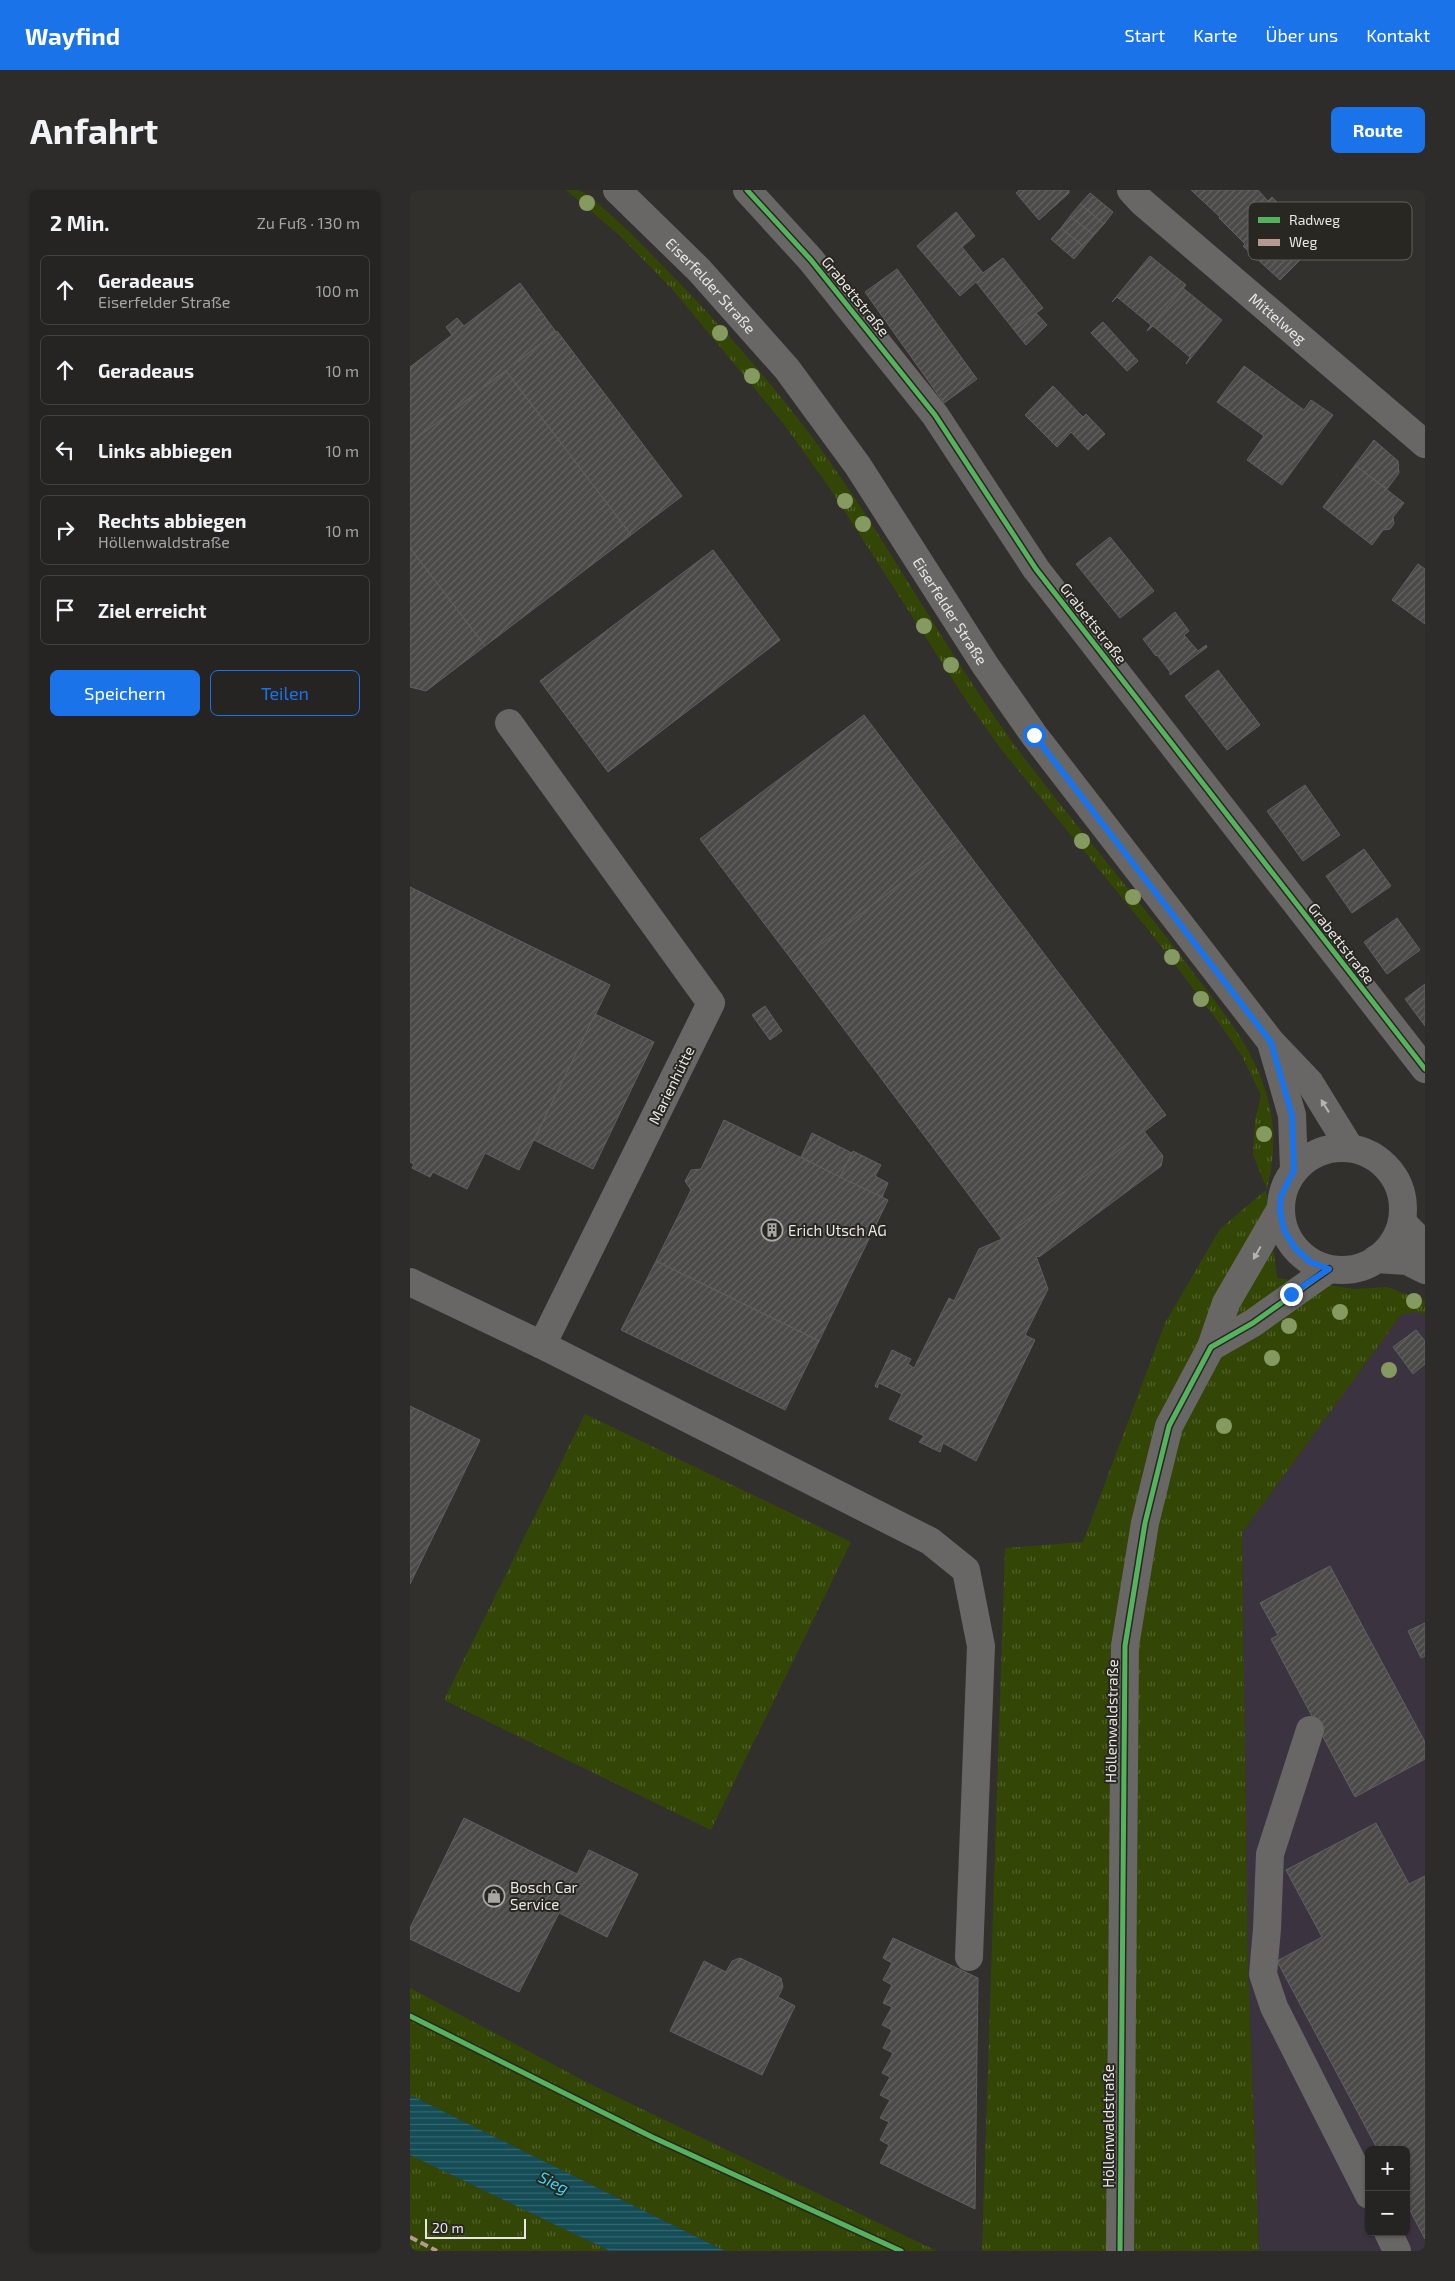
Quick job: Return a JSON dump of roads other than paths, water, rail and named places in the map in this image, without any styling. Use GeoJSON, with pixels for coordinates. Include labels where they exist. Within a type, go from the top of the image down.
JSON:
{"type":"FeatureCollection","features":[{"type":"Feature","properties":{"kind":"street","name":"Eiserfelder Straße"},"geometry":{"type":"LineString","coordinates":[[617,190],[699,270],[787,369],[858,466],[985,665],[1034,735],[1271,1042],[1310,1083],[1350,1148]]}},
{"type":"Feature","properties":{"kind":"street","name":"Grabettstraße"},"geometry":{"type":"LineString","coordinates":[[747,190],[811,260],[935,414],[1036,569],[1425,1069]]}},
{"type":"Feature","properties":{"kind":"street","name":"Mittelweg"},"geometry":{"type":"LineString","coordinates":[[1131,190],[1142,202],[1425,444]]}},
{"type":"Feature","properties":{"kind":"street","name":"Marienhütte"},"geometry":{"type":"LineString","coordinates":[[509,723],[711,1004],[542,1345]]}},
{"type":"Feature","properties":{"kind":"street","name":"Eiserfelder Straße"},"geometry":{"type":"LineString","coordinates":[[1271,1042],[1292,1115],[1294,1170]]}},
{"type":"Feature","properties":{"kind":"street"},"geometry":{"type":"LineString","coordinates":[[1329,1148],[1350,1148],[1370,1154],[1385,1166],[1397,1182],[1402,1202],[1402,1222],[1388,1249],[1376,1259],[1362,1267],[1346,1270],[1329,1269],[1310,1262],[1295,1248],[1284,1230],[1280,1210],[1281,1196],[1294,1170],[1310,1156],[1329,1148]]}},
{"type":"Feature","properties":{"kind":"street","name":"Höllenwaldstraße"},"geometry":{"type":"LineString","coordinates":[[1120,2251],[1125,1646],[1144,1523],[1169,1426],[1211,1347],[1226,1304],[1280,1210]]}},
{"type":"Feature","properties":{"kind":"street"},"geometry":{"type":"LineString","coordinates":[[1402,1222],[1425,1245]]}},
{"type":"Feature","properties":{"kind":"street"},"geometry":{"type":"LineString","coordinates":[[1376,1259],[1407,1261],[1425,1270]]}},
{"type":"Feature","properties":{"kind":"street"},"geometry":{"type":"LineString","coordinates":[[1211,1347],[1253,1322],[1329,1269]]}},
{"type":"Feature","properties":{"kind":"street"},"geometry":{"type":"LineString","coordinates":[[410,1282],[542,1345],[930,1541],[966,1570],[982,1646],[969,1957]]}},
{"type":"Feature","properties":{"kind":"street"},"geometry":{"type":"LineString","coordinates":[[1310,1730],[1270,1854],[1263,1974],[1274,2007],[1367,2191]]}},
{"type":"Feature","properties":{"kind":"street"},"geometry":{"type":"LineString","coordinates":[[1390,2236],[1397,2251]]}},
{"type":"Feature","properties":{"kind":"water","name":"Sieg"},"geometry":{"type":"Polygon","coordinates":[[[410,2095],[725,2251],[610,2251],[410,2155],[410,2095]]]}},
{"type":"Feature","properties":{"kind":"place","name":"Erich Utsch AG"},"geometry":{"type":"Point","coordinates":[772,1230]}},
{"type":"Feature","properties":{"kind":"place","name":"Bosch Car Service"},"geometry":{"type":"Point","coordinates":[494,1896]}}]}
